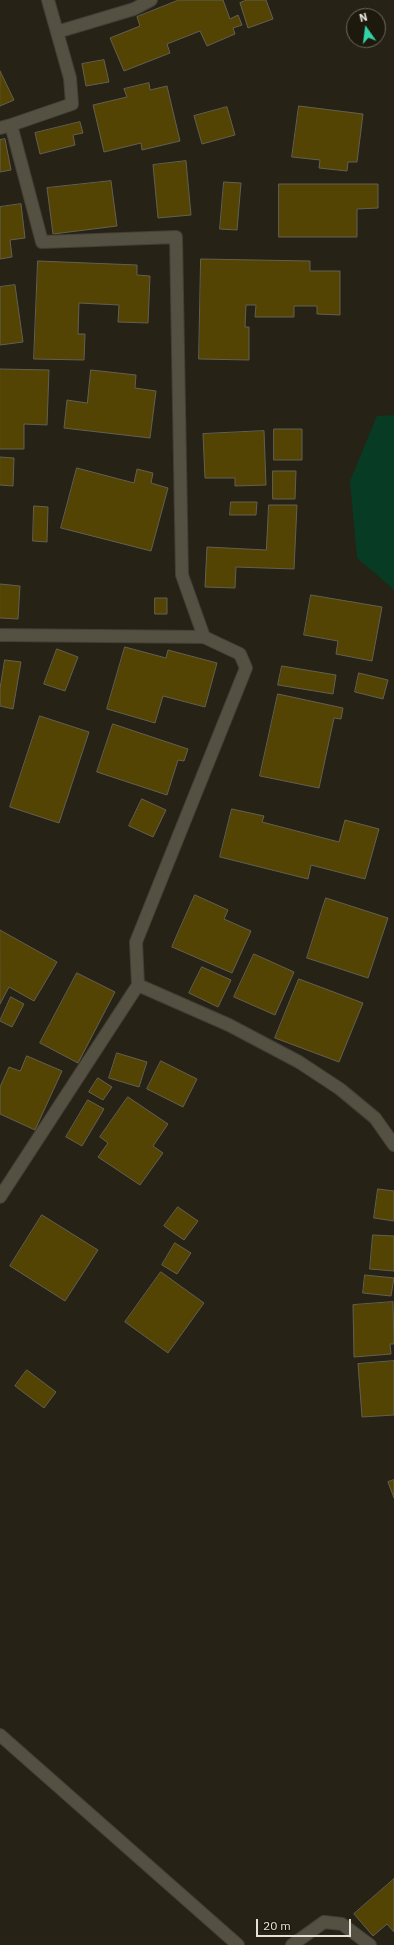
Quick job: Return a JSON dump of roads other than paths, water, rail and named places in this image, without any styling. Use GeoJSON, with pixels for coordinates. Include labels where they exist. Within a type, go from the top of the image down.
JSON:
{"type":"FeatureCollection","features":[{"type":"Feature","properties":{"kind":"street"},"geometry":{"type":"LineString","coordinates":[[48,0],[70,78],[72,104],[5,126],[42,242],[176,237],[182,575],[204,637]]}},
{"type":"Feature","properties":{"kind":"street"},"geometry":{"type":"LineString","coordinates":[[57,32],[134,9],[151,0]]}},
{"type":"Feature","properties":{"kind":"street"},"geometry":{"type":"LineString","coordinates":[[0,635],[204,637],[240,654],[246,668],[136,942],[138,984],[0,1197]]}},
{"type":"Feature","properties":{"kind":"street"},"geometry":{"type":"LineString","coordinates":[[138,984],[229,1025],[305,1066],[340,1089],[375,1118],[394,1145]]}},
{"type":"Feature","properties":{"kind":"street"},"geometry":{"type":"LineString","coordinates":[[0,1735],[238,1945]]}},
{"type":"Feature","properties":{"kind":"street"},"geometry":{"type":"LineString","coordinates":[[292,1945],[324,1922],[342,1924],[370,1945]]}}]}
